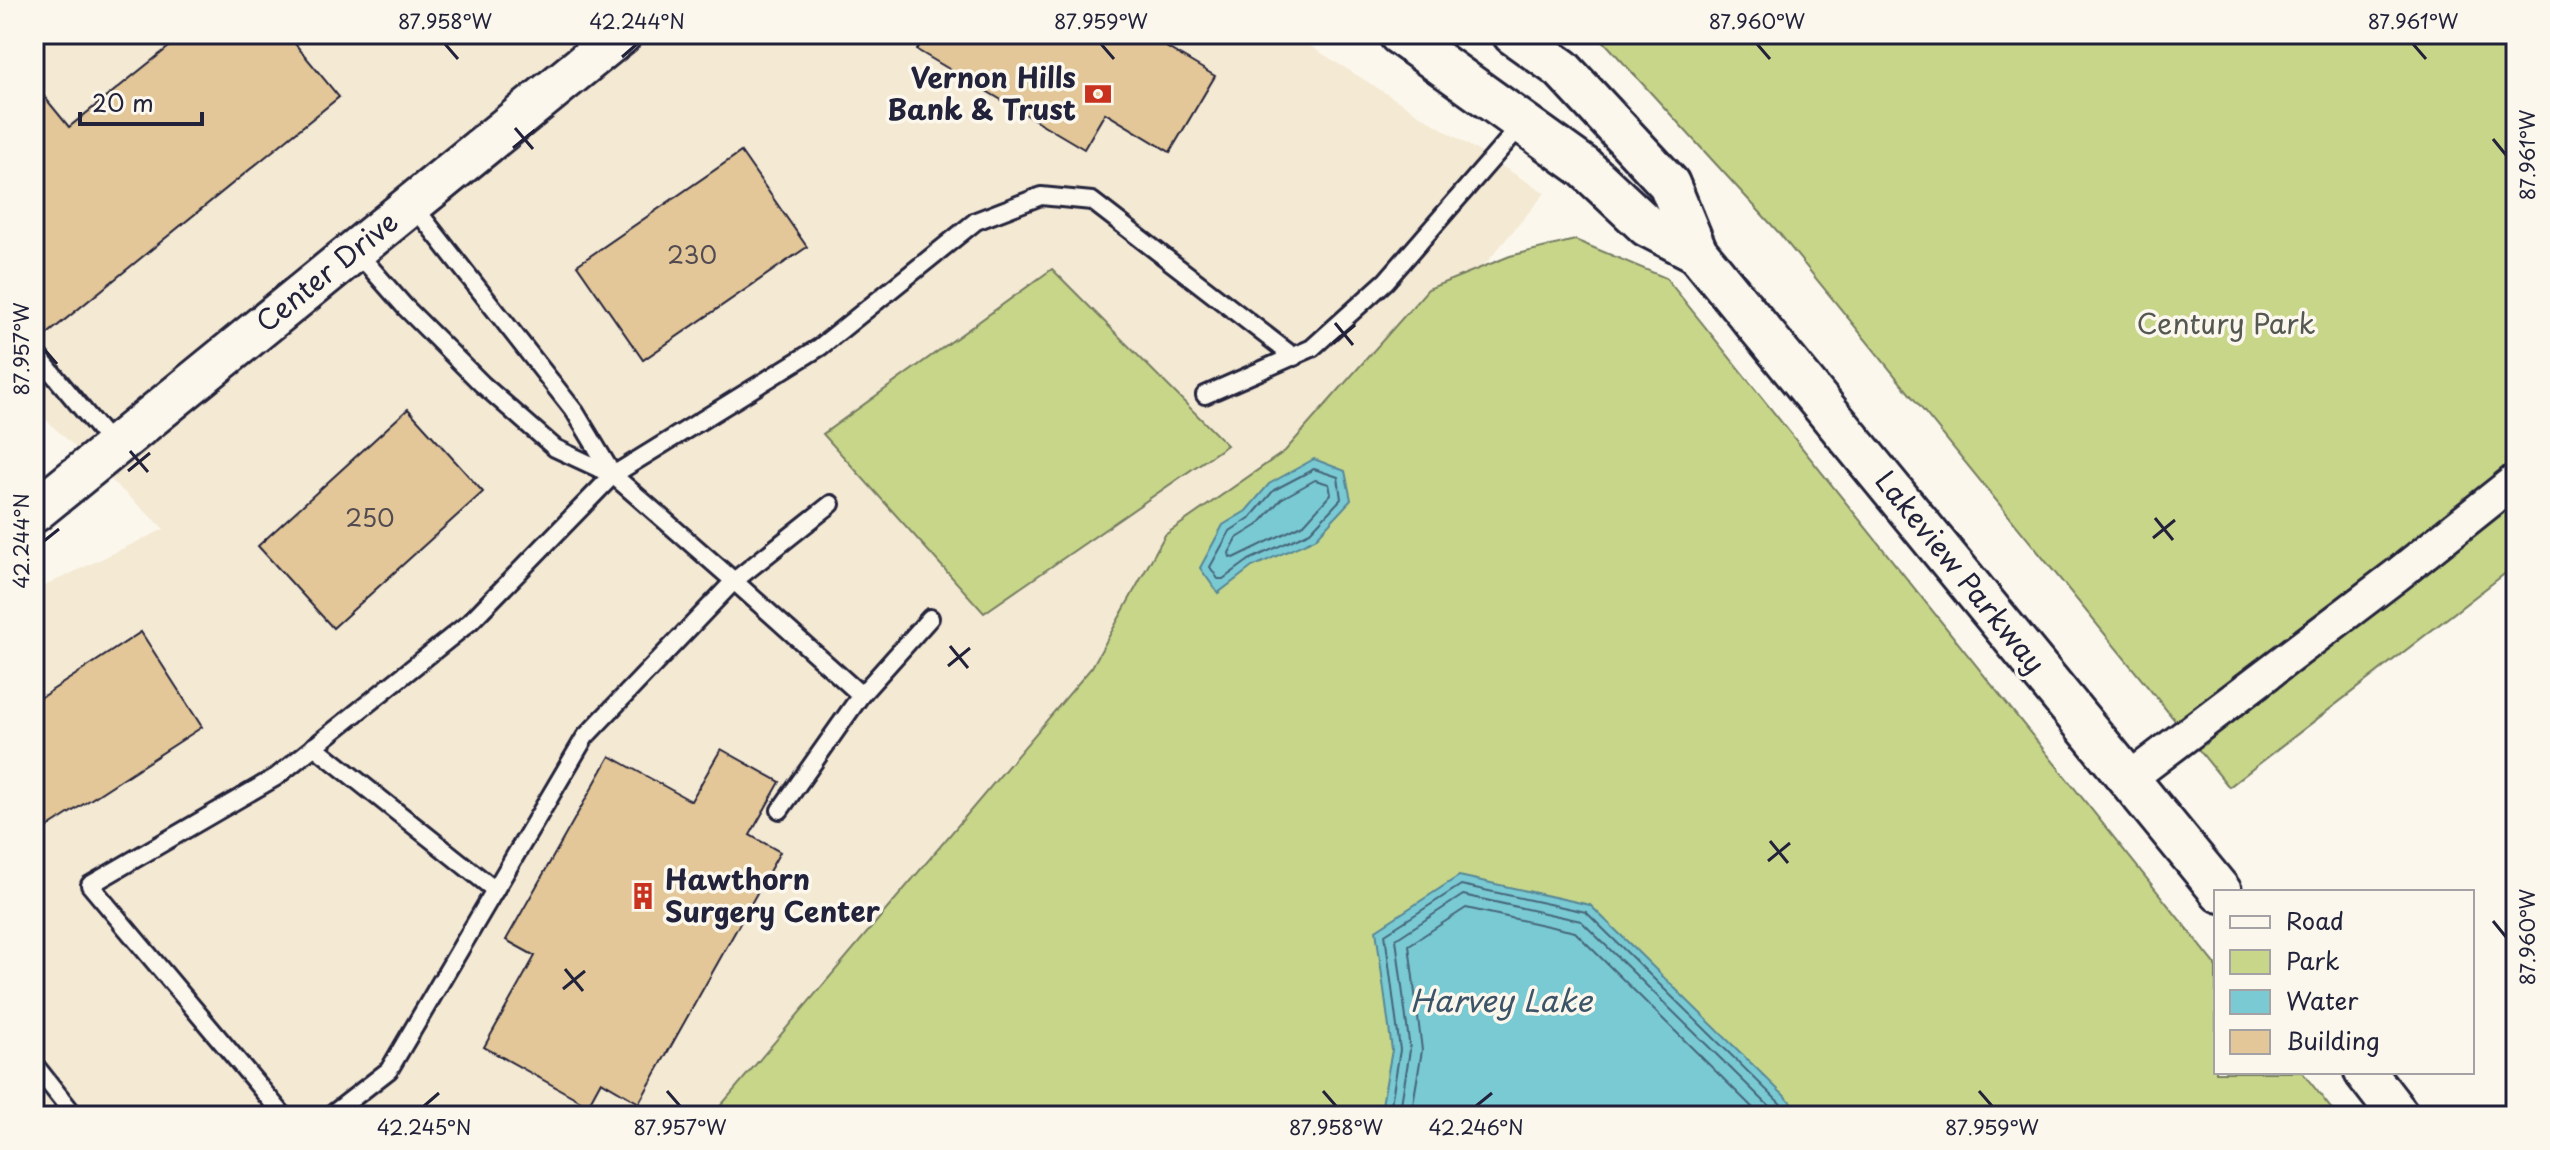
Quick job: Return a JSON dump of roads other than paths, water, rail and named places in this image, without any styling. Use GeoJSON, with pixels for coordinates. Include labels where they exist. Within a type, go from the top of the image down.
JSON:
{"type":"FeatureCollection","features":[{"type":"Feature","properties":{"kind":"street","name":"Center Drive"},"geometry":{"type":"LineString","coordinates":[[34,512],[621,34]]}},
{"type":"Feature","properties":{"kind":"street","name":"Lakeview Parkway"},"geometry":{"type":"LineString","coordinates":[[1399,34],[1584,167],[1647,226],[1697,252]]}},
{"type":"Feature","properties":{"kind":"street","name":"Lakeview Parkway"},"geometry":{"type":"LineString","coordinates":[[1513,34],[1562,69],[1669,184],[1697,252],[2219,890]]}},
{"type":"Feature","properties":{"kind":"street"},"geometry":{"type":"LineString","coordinates":[[2130,778],[2397,575],[2516,480]]}},
{"type":"Feature","properties":{"kind":"street"},"geometry":{"type":"LineString","coordinates":[[2367,1074],[2399,1116]]}},
{"type":"Feature","properties":{"kind":"lane"},"geometry":{"type":"LineString","coordinates":[[1205,395],[1312,348],[1386,281],[1523,123]]}},
{"type":"Feature","properties":{"kind":"lane"},"geometry":{"type":"LineString","coordinates":[[284,1116],[90,885],[276,777],[470,622],[613,475],[820,347],[976,221],[1041,196],[1092,201],[1294,357]]}},
{"type":"Feature","properties":{"kind":"lane"},"geometry":{"type":"LineString","coordinates":[[412,204],[575,412],[613,475]]}},
{"type":"Feature","properties":{"kind":"lane"},"geometry":{"type":"LineString","coordinates":[[354,249],[405,307],[503,403],[555,448],[613,475],[861,695]]}},
{"type":"Feature","properties":{"kind":"lane"},"geometry":{"type":"LineString","coordinates":[[34,351],[114,447]]}},
{"type":"Feature","properties":{"kind":"lane"},"geometry":{"type":"LineString","coordinates":[[330,1116],[389,1070],[585,737],[734,581],[831,504]]}},
{"type":"Feature","properties":{"kind":"lane"},"geometry":{"type":"LineString","coordinates":[[780,810],[861,695],[930,618]]}},
{"type":"Feature","properties":{"kind":"lane"},"geometry":{"type":"LineString","coordinates":[[314,746],[495,890]]}},
{"type":"Feature","properties":{"kind":"lane"},"geometry":{"type":"LineString","coordinates":[[34,1064],[75,1116]]}},
{"type":"Feature","properties":{"kind":"water"},"geometry":{"type":"Polygon","coordinates":[[[1314,459],[1345,471],[1351,500],[1315,539],[1252,567],[1218,593],[1200,568],[1223,525],[1246,511],[1269,484],[1314,459]]]}},
{"type":"Feature","properties":{"kind":"water","name":"Harvey Lake"},"geometry":{"type":"Polygon","coordinates":[[[1459,876],[1590,905],[1805,1116],[1380,1116],[1392,1050],[1376,930],[1459,876]]]}},
{"type":"Feature","properties":{"kind":"place","name":"Vernon Hills Bank & Trust"},"geometry":{"type":"Point","coordinates":[1098,94]}},
{"type":"Feature","properties":{"kind":"place","name":"Hawthorn Surgery Center"},"geometry":{"type":"Point","coordinates":[643,896]}},
{"type":"Feature","properties":{"kind":"park label","name":"Century Park"},"geometry":{"type":"Point","coordinates":[2226,324]}}]}
